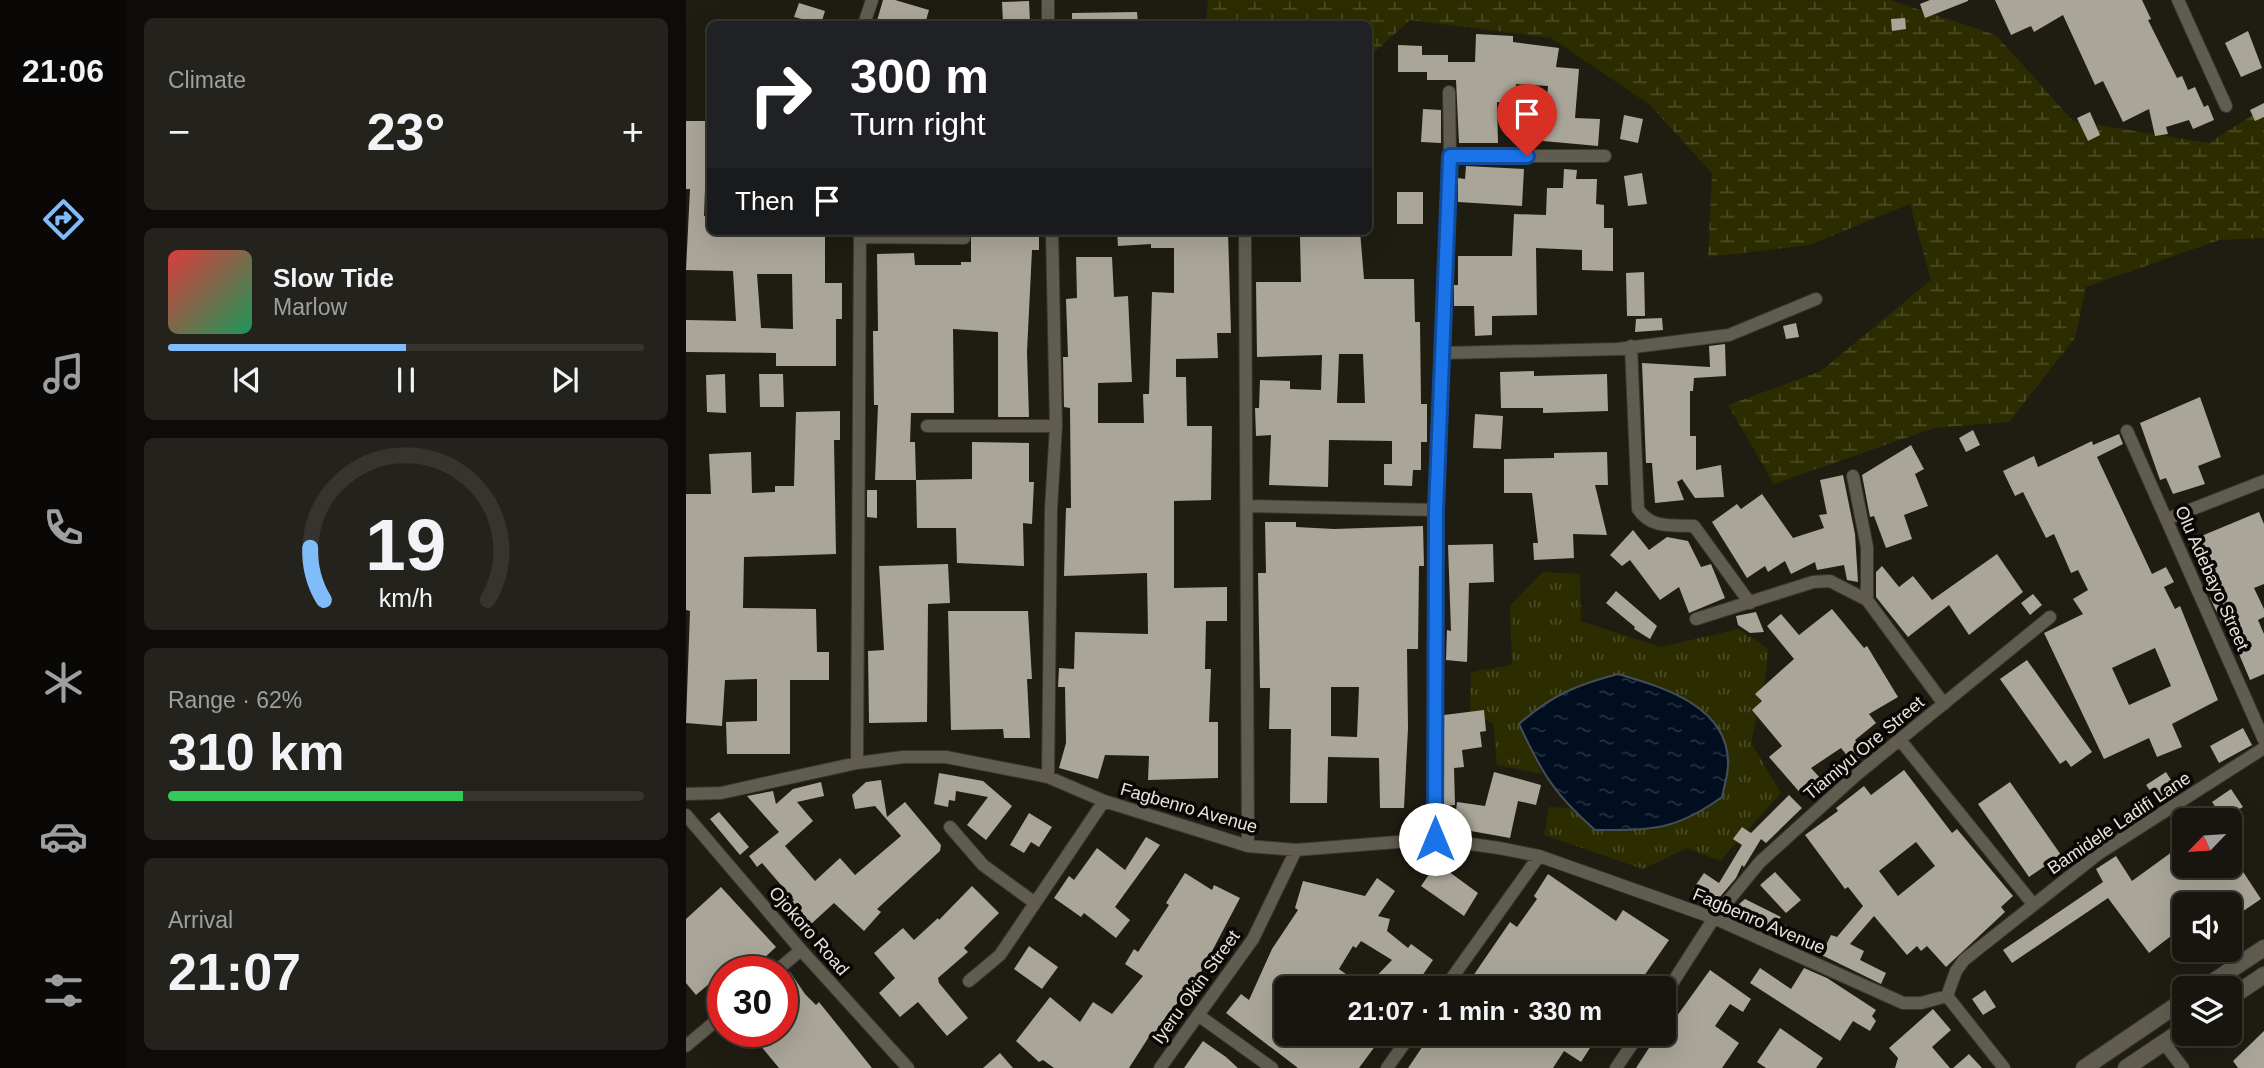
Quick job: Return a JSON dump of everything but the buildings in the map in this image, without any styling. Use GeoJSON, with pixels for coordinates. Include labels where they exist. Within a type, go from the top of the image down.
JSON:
{"type":"FeatureCollection","features":[{"type":"Feature","properties":{"kind":"street"},"geometry":{"type":"LineString","coordinates":[[865,21],[872,0]]}},
{"type":"Feature","properties":{"kind":"street"},"geometry":{"type":"LineString","coordinates":[[1048,0],[1048,21]]}},
{"type":"Feature","properties":{"kind":"street"},"geometry":{"type":"LineString","coordinates":[[2178,0],[2226,106]]}},
{"type":"Feature","properties":{"kind":"street"},"geometry":{"type":"LineString","coordinates":[[1435,839],[1436,510],[1450,156],[1448,92]]}},
{"type":"Feature","properties":{"kind":"street"},"geometry":{"type":"LineString","coordinates":[[1450,156],[1605,156]]}},
{"type":"Feature","properties":{"kind":"street"},"geometry":{"type":"LineString","coordinates":[[857,763],[860,235]]}},
{"type":"Feature","properties":{"kind":"street"},"geometry":{"type":"LineString","coordinates":[[886,235],[964,238]]}},
{"type":"Feature","properties":{"kind":"street"},"geometry":{"type":"LineString","coordinates":[[1048,777],[1051,509],[1056,426],[1052,235]]}},
{"type":"Feature","properties":{"kind":"street"},"geometry":{"type":"LineString","coordinates":[[1245,235],[1248,846]]}},
{"type":"Feature","properties":{"kind":"street"},"geometry":{"type":"LineString","coordinates":[[1443,353],[1631,346],[1729,335],[1816,299]]}},
{"type":"Feature","properties":{"kind":"street"},"geometry":{"type":"LineString","coordinates":[[1631,346],[1638,509],[1645,520],[1656,524],[1694,526],[1750,603]]}},
{"type":"Feature","properties":{"kind":"street"},"geometry":{"type":"LineString","coordinates":[[926,426],[1056,426]]}},
{"type":"Feature","properties":{"kind":"street","name":"Olu Adebayo Street"},"geometry":{"type":"LineString","coordinates":[[2127,431],[2264,740]]}},
{"type":"Feature","properties":{"kind":"street"},"geometry":{"type":"LineString","coordinates":[[1853,476],[1867,547],[1867,600]]}},
{"type":"Feature","properties":{"kind":"street"},"geometry":{"type":"LineString","coordinates":[[2166,519],[2264,481]]}},
{"type":"Feature","properties":{"kind":"street"},"geometry":{"type":"LineString","coordinates":[[1248,506],[1436,510]]}},
{"type":"Feature","properties":{"kind":"street"},"geometry":{"type":"LineString","coordinates":[[1696,619],[1812,582],[1829,581],[1867,600],[1944,704]]}},
{"type":"Feature","properties":{"kind":"street","name":"Tiamiyu Ore Street"},"geometry":{"type":"LineString","coordinates":[[1676,977],[1714,918],[1760,862],[1855,776],[2050,617]]}},
{"type":"Feature","properties":{"kind":"street"},"geometry":{"type":"LineString","coordinates":[[1900,740],[2033,904]]}},
{"type":"Feature","properties":{"kind":"street","name":"Bamidele Ladifi Lane"},"geometry":{"type":"LineString","coordinates":[[1947,996],[1956,971],[1964,960],[2033,904],[2098,854],[2264,748]]}},
{"type":"Feature","properties":{"kind":"street","name":"Fagbenro Avenue"},"geometry":{"type":"LineString","coordinates":[[686,794],[721,793],[857,763],[902,757],[946,757],[1048,777],[1104,802],[1248,846],[1296,850],[1435,839],[1539,856],[1714,918],[1903,1003],[1921,1003],[1947,996]]}},
{"type":"Feature","properties":{"kind":"street"},"geometry":{"type":"LineString","coordinates":[[969,981],[1000,955],[1104,802]]}},
{"type":"Feature","properties":{"kind":"street","name":"Ojokoro Road"},"geometry":{"type":"LineString","coordinates":[[686,815],[801,950],[908,1068]]}},
{"type":"Feature","properties":{"kind":"street"},"geometry":{"type":"LineString","coordinates":[[950,827],[983,865],[1035,904]]}},
{"type":"Feature","properties":{"kind":"street","name":"Iyeru Okin Street"},"geometry":{"type":"LineString","coordinates":[[1160,1068],[1253,939],[1296,850]]}},
{"type":"Feature","properties":{"kind":"street"},"geometry":{"type":"LineString","coordinates":[[1453,976],[1539,856]]}},
{"type":"Feature","properties":{"kind":"street"},"geometry":{"type":"LineString","coordinates":[[2222,976],[2264,948]]}},
{"type":"Feature","properties":{"kind":"street"},"geometry":{"type":"LineString","coordinates":[[794,956],[801,950]]}},
{"type":"Feature","properties":{"kind":"street"},"geometry":{"type":"LineString","coordinates":[[2242,990],[2264,975]]}},
{"type":"Feature","properties":{"kind":"street"},"geometry":{"type":"LineString","coordinates":[[1947,996],[2004,1068]]}},
{"type":"Feature","properties":{"kind":"street"},"geometry":{"type":"LineString","coordinates":[[2084,1068],[2172,1008]]}},
{"type":"Feature","properties":{"kind":"street"},"geometry":{"type":"LineString","coordinates":[[1198,1015],[1272,1068]]}},
{"type":"Feature","properties":{"kind":"street"},"geometry":{"type":"LineString","coordinates":[[686,1046],[707,1028]]}},
{"type":"Feature","properties":{"kind":"street"},"geometry":{"type":"LineString","coordinates":[[2126,1068],[2172,1037]]}},
{"type":"Feature","properties":{"kind":"street"},"geometry":{"type":"LineString","coordinates":[[2164,1043],[2183,1068]]}},
{"type":"Feature","properties":{"kind":"street"},"geometry":{"type":"LineString","coordinates":[[1387,1068],[1403,1046]]}},
{"type":"Feature","properties":{"kind":"street"},"geometry":{"type":"LineString","coordinates":[[1616,1068],[1631,1046]]}},
{"type":"Feature","properties":{"kind":"green space"},"geometry":{"type":"Polygon","coordinates":[[[1208,0],[1890,0],[1996,35],[2073,121],[2209,143],[2264,108],[2264,238],[2219,240],[2086,287],[2075,338],[2009,422],[1934,428],[1774,484],[1728,405],[1821,371],[1931,280],[1910,204],[1809,245],[1708,257],[1712,173],[1649,104],[1551,38],[1410,20],[1372,54],[1372,21],[1206,21],[1208,0]]]}},
{"type":"Feature","properties":{"kind":"green space"},"geometry":{"type":"Polygon","coordinates":[[[1543,572],[1580,574],[1581,621],[1660,647],[1739,629],[1768,649],[1766,674],[1751,743],[1781,793],[1720,861],[1687,848],[1643,869],[1544,835],[1549,807],[1570,808],[1595,830],[1656,830],[1519,723],[1542,774],[1497,765],[1493,723],[1470,713],[1471,672],[1512,665],[1510,606],[1543,572]]]}},
{"type":"Feature","properties":{"kind":"water"},"geometry":{"type":"Polygon","coordinates":[[[1618,674],[1654,685],[1690,702],[1705,713],[1717,727],[1725,744],[1728,764],[1722,797],[1690,816],[1662,826],[1632,830],[1595,830],[1559,794],[1542,770],[1519,724],[1565,692],[1618,674]]]}},
{"type":"Feature","properties":{"kind":"route"},"geometry":{"type":"LineString","coordinates":[[1435,839],[1436,510],[1450,156],[1527,156]]}}]}
